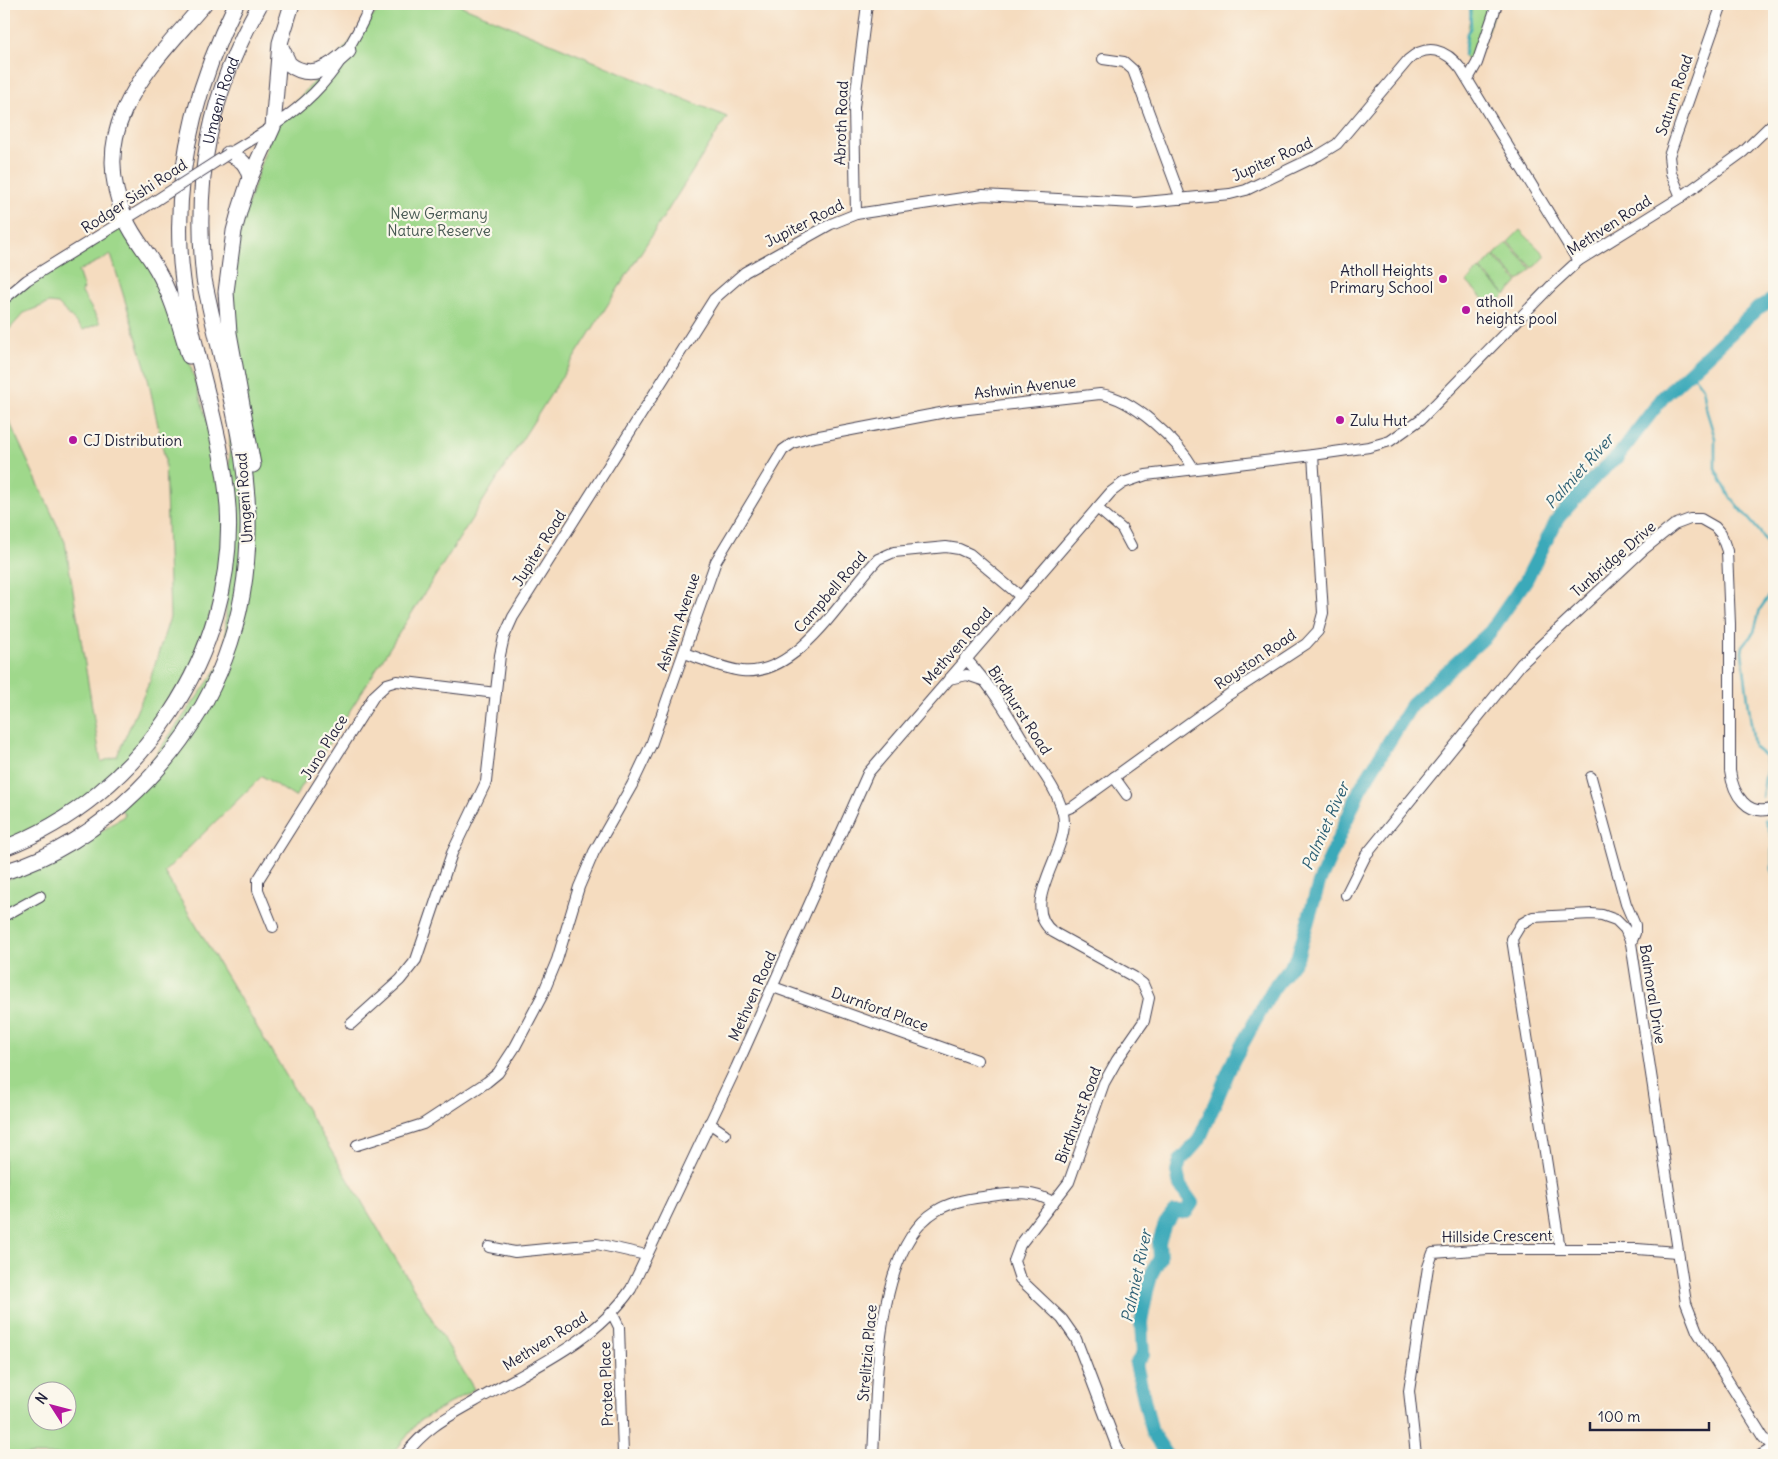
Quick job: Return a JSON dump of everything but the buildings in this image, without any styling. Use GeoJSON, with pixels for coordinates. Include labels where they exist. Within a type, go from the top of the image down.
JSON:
{"type":"FeatureCollection","features":[{"type":"Feature","properties":{"kind":"highway"},"geometry":{"type":"LineString","coordinates":[[204,4],[138,82],[122,114],[112,163],[116,191],[126,221],[157,268],[168,290],[214,443],[228,508]]}},
{"type":"Feature","properties":{"kind":"highway","name":"Umgeni Road"},"geometry":{"type":"LineString","coordinates":[[4,848],[51,826],[101,792],[142,751],[174,709],[191,680],[206,646],[217,607],[227,543],[228,508],[222,463],[185,294],[180,250],[179,214],[182,167],[191,122],[206,70],[236,4]]}},
{"type":"Feature","properties":{"kind":"highway","name":"Umgeni Road"},"geometry":{"type":"LineString","coordinates":[[4,872],[67,843],[98,824],[140,787],[188,730],[210,691],[225,658],[237,620],[248,553],[245,475],[204,279],[201,247],[201,198],[206,150],[216,103],[239,44],[260,4]]}},
{"type":"Feature","properties":{"kind":"highway"},"geometry":{"type":"LineString","coordinates":[[225,658],[242,616],[250,588],[256,531],[255,478],[229,333],[226,292],[234,231],[250,178],[273,127],[280,43],[292,4]]}},
{"type":"Feature","properties":{"kind":"highway"},"geometry":{"type":"LineString","coordinates":[[280,43],[289,64],[306,72],[316,72],[330,66],[348,51]]}},
{"type":"Feature","properties":{"kind":"highway"},"geometry":{"type":"LineString","coordinates":[[228,154],[236,156],[245,163],[250,178]]}},
{"type":"Feature","properties":{"kind":"street","name":"Rodger Sishi Road"},"geometry":{"type":"LineString","coordinates":[[4,299],[27,280],[126,221],[295,112],[319,90],[348,51],[371,4]]}},
{"type":"Feature","properties":{"kind":"street","name":"Abroth Road"},"geometry":{"type":"LineString","coordinates":[[856,214],[854,107],[867,4]]}},
{"type":"Feature","properties":{"kind":"street"},"geometry":{"type":"LineString","coordinates":[[1468,80],[1477,63],[1497,4]]}},
{"type":"Feature","properties":{"kind":"street","name":"Saturn Road"},"geometry":{"type":"LineString","coordinates":[[1680,197],[1671,173],[1669,156],[1722,4]]}},
{"type":"Feature","properties":{"kind":"street","name":"Jupiter Road"},"geometry":{"type":"LineString","coordinates":[[351,1024],[400,980],[416,960],[452,853],[486,782],[500,655],[504,637],[513,617],[714,298],[745,272],[831,224],[856,214],[983,195],[1114,203],[1181,199],[1246,190],[1330,149],[1350,131],[1408,60],[1421,51],[1433,49],[1449,56],[1468,80],[1578,262]]}},
{"type":"Feature","properties":{"kind":"street"},"geometry":{"type":"LineString","coordinates":[[1104,59],[1124,62],[1133,70],[1181,199]]}},
{"type":"Feature","properties":{"kind":"street","name":"Methven Road"},"geometry":{"type":"LineString","coordinates":[[405,1455],[430,1428],[578,1341],[612,1314],[631,1289],[773,987],[868,773],[1116,487],[1146,475],[1369,447],[1390,440],[1410,428],[1552,285],[1578,262],[1680,197],[1743,152],[1774,122]]}},
{"type":"Feature","properties":{"kind":"street","name":"Ashwin Avenue"},"geometry":{"type":"LineString","coordinates":[[357,1145],[423,1124],[488,1082],[498,1073],[515,1047],[542,996],[557,960],[579,887],[590,861],[632,785],[651,744],[684,653],[708,577],[783,450],[793,443],[951,412],[1100,394],[1115,397],[1128,403],[1181,449],[1194,469]]}},
{"type":"Feature","properties":{"kind":"street","name":"Royston Road"},"geometry":{"type":"LineString","coordinates":[[1062,811],[1074,806],[1228,695],[1306,644],[1318,631],[1323,613],[1313,455]]}},
{"type":"Feature","properties":{"kind":"street"},"geometry":{"type":"LineString","coordinates":[[1097,508],[1122,529],[1131,546]]}},
{"type":"Feature","properties":{"kind":"street","name":"Tunbridge Drive"},"geometry":{"type":"LineString","coordinates":[[1346,895],[1366,855],[1521,664],[1644,549],[1674,526],[1690,519],[1701,519],[1715,527],[1727,551],[1730,614],[1730,771],[1733,788],[1741,802],[1753,809],[1768,811],[1774,808]]}},
{"type":"Feature","properties":{"kind":"street","name":"Campbell Road"},"geometry":{"type":"LineString","coordinates":[[684,653],[743,671],[759,670],[780,664],[800,650],[873,564],[888,553],[946,547],[960,548],[970,554],[1020,596]]}},
{"type":"Feature","properties":{"kind":"street","name":"Birdhurst Road"},"geometry":{"type":"LineString","coordinates":[[966,658],[986,682],[1059,800],[1062,811],[1063,832],[1041,897],[1040,917],[1045,926],[1053,932],[1134,977],[1143,984],[1149,998],[1144,1021],[1104,1082],[1069,1182],[1020,1245],[1015,1256],[1015,1267],[1020,1279],[1062,1319],[1072,1333],[1083,1354],[1103,1415],[1120,1455]]}},
{"type":"Feature","properties":{"kind":"street"},"geometry":{"type":"LineString","coordinates":[[947,680],[959,675],[967,675],[986,682]]}},
{"type":"Feature","properties":{"kind":"street","name":"Juno Place"},"geometry":{"type":"LineString","coordinates":[[273,927],[258,890],[258,880],[374,696],[388,684],[397,681],[496,693]]}},
{"type":"Feature","properties":{"kind":"street"},"geometry":{"type":"LineString","coordinates":[[1114,777],[1127,795]]}},
{"type":"Feature","properties":{"kind":"street"},"geometry":{"type":"LineString","coordinates":[[1591,777],[1626,904],[1635,925],[1635,933],[1631,942]]}},
{"type":"Feature","properties":{"kind":"street"},"geometry":{"type":"LineString","coordinates":[[4,916],[40,896]]}},
{"type":"Feature","properties":{"kind":"street","name":"Balmoral Drive"},"geometry":{"type":"LineString","coordinates":[[1560,1249],[1512,939],[1521,924],[1533,917],[1592,914],[1616,920],[1625,930],[1631,942],[1686,1303],[1697,1331],[1763,1437],[1774,1448]]}},
{"type":"Feature","properties":{"kind":"street","name":"Durnford Place"},"geometry":{"type":"LineString","coordinates":[[773,987],[977,1060]]}},
{"type":"Feature","properties":{"kind":"street"},"geometry":{"type":"LineString","coordinates":[[709,1123],[725,1134]]}},
{"type":"Feature","properties":{"kind":"street","name":"Strelitzia Place"},"geometry":{"type":"LineString","coordinates":[[873,1455],[883,1313],[899,1263],[915,1232],[935,1211],[960,1200],[1010,1193],[1033,1194],[1053,1203]]}},
{"type":"Feature","properties":{"kind":"street"},"geometry":{"type":"LineString","coordinates":[[489,1247],[515,1252],[598,1244],[646,1255]]}},
{"type":"Feature","properties":{"kind":"street","name":"Hillside Crescent"},"geometry":{"type":"LineString","coordinates":[[1416,1455],[1409,1390],[1431,1255],[1435,1251],[1637,1249],[1677,1252]]}},
{"type":"Feature","properties":{"kind":"street","name":"Protea Place"},"geometry":{"type":"LineString","coordinates":[[612,1314],[619,1327],[623,1455]]}},
{"type":"Feature","properties":{"kind":"street"},"geometry":{"type":"LineString","coordinates":[[1761,1455],[1774,1448]]}},
{"type":"Feature","properties":{"kind":"green space","name":"New Germany Nature Reserve"},"geometry":{"type":"Polygon","coordinates":[[[384,4],[457,4],[727,117],[295,797],[262,776],[164,872],[474,1389],[419,1421],[392,1455],[4,1455],[4,881],[67,852],[95,836],[125,815],[119,806],[225,658],[232,353],[229,263],[273,127],[384,4]]]}},
{"type":"Feature","properties":{"kind":"green space"},"geometry":{"type":"Polygon","coordinates":[[[1472,4],[1497,4],[1473,70],[1464,55],[1472,4]]]}},
{"type":"Feature","properties":{"kind":"green space"},"geometry":{"type":"Polygon","coordinates":[[[125,222],[176,317],[214,444],[227,508],[222,575],[190,679],[108,784],[4,846],[4,410],[65,542],[101,762],[117,756],[149,683],[170,617],[165,459],[146,369],[111,255],[78,271],[84,289],[81,291],[100,323],[83,330],[58,304],[49,303],[24,313],[6,333],[4,346],[4,300],[125,222]]]}},
{"type":"Feature","properties":{"kind":"green space"},"geometry":{"type":"Polygon","coordinates":[[[1520,230],[1546,256],[1533,268],[1508,242],[1520,230]]]}},
{"type":"Feature","properties":{"kind":"green space"},"geometry":{"type":"Polygon","coordinates":[[[1507,243],[1532,269],[1519,281],[1494,255],[1507,243]]]}},
{"type":"Feature","properties":{"kind":"green space"},"geometry":{"type":"Polygon","coordinates":[[[1493,256],[1518,282],[1506,295],[1481,269],[1493,256]]]}},
{"type":"Feature","properties":{"kind":"green space"},"geometry":{"type":"Polygon","coordinates":[[[1479,269],[1505,295],[1492,308],[1467,282],[1479,269]]]}},
{"type":"Feature","properties":{"kind":"waterway"},"geometry":{"type":"LineString","coordinates":[[1464,55],[1467,33],[1471,27],[1470,4]]}},
{"type":"Feature","properties":{"kind":"waterway","name":"Palmiet River"},"geometry":{"type":"LineString","coordinates":[[1167,1455],[1152,1433],[1136,1364],[1143,1354],[1141,1323],[1152,1273],[1160,1258],[1159,1242],[1165,1224],[1174,1212],[1186,1212],[1192,1203],[1180,1186],[1177,1172],[1180,1161],[1199,1140],[1234,1059],[1273,989],[1297,958],[1319,883],[1360,789],[1412,704],[1490,632],[1526,580],[1558,518],[1592,480],[1618,456],[1664,396],[1758,308],[1774,299]]}},
{"type":"Feature","properties":{"kind":"waterway"},"geometry":{"type":"LineString","coordinates":[[1690,371],[1703,388],[1707,412],[1715,438],[1715,469],[1730,497],[1760,532],[1774,555]]}},
{"type":"Feature","properties":{"kind":"waterway"},"geometry":{"type":"LineString","coordinates":[[1762,797],[1767,766],[1765,756],[1754,747],[1742,652],[1743,646],[1754,632],[1760,609],[1774,589]]}},
{"type":"Feature","properties":{"kind":"waterway"},"geometry":{"type":"LineString","coordinates":[[1765,820],[1772,838],[1772,870],[1774,877]]}},
{"type":"Feature","properties":{"kind":"place","name":"Atholl Heights Primary School"},"geometry":{"type":"Point","coordinates":[1443,279]}},
{"type":"Feature","properties":{"kind":"place","name":"atholl heights pool"},"geometry":{"type":"Point","coordinates":[1466,310]}},
{"type":"Feature","properties":{"kind":"place","name":"Zulu Hut"},"geometry":{"type":"Point","coordinates":[1340,420]}},
{"type":"Feature","properties":{"kind":"place","name":"CJ Distribution"},"geometry":{"type":"Point","coordinates":[73,440]}}]}
